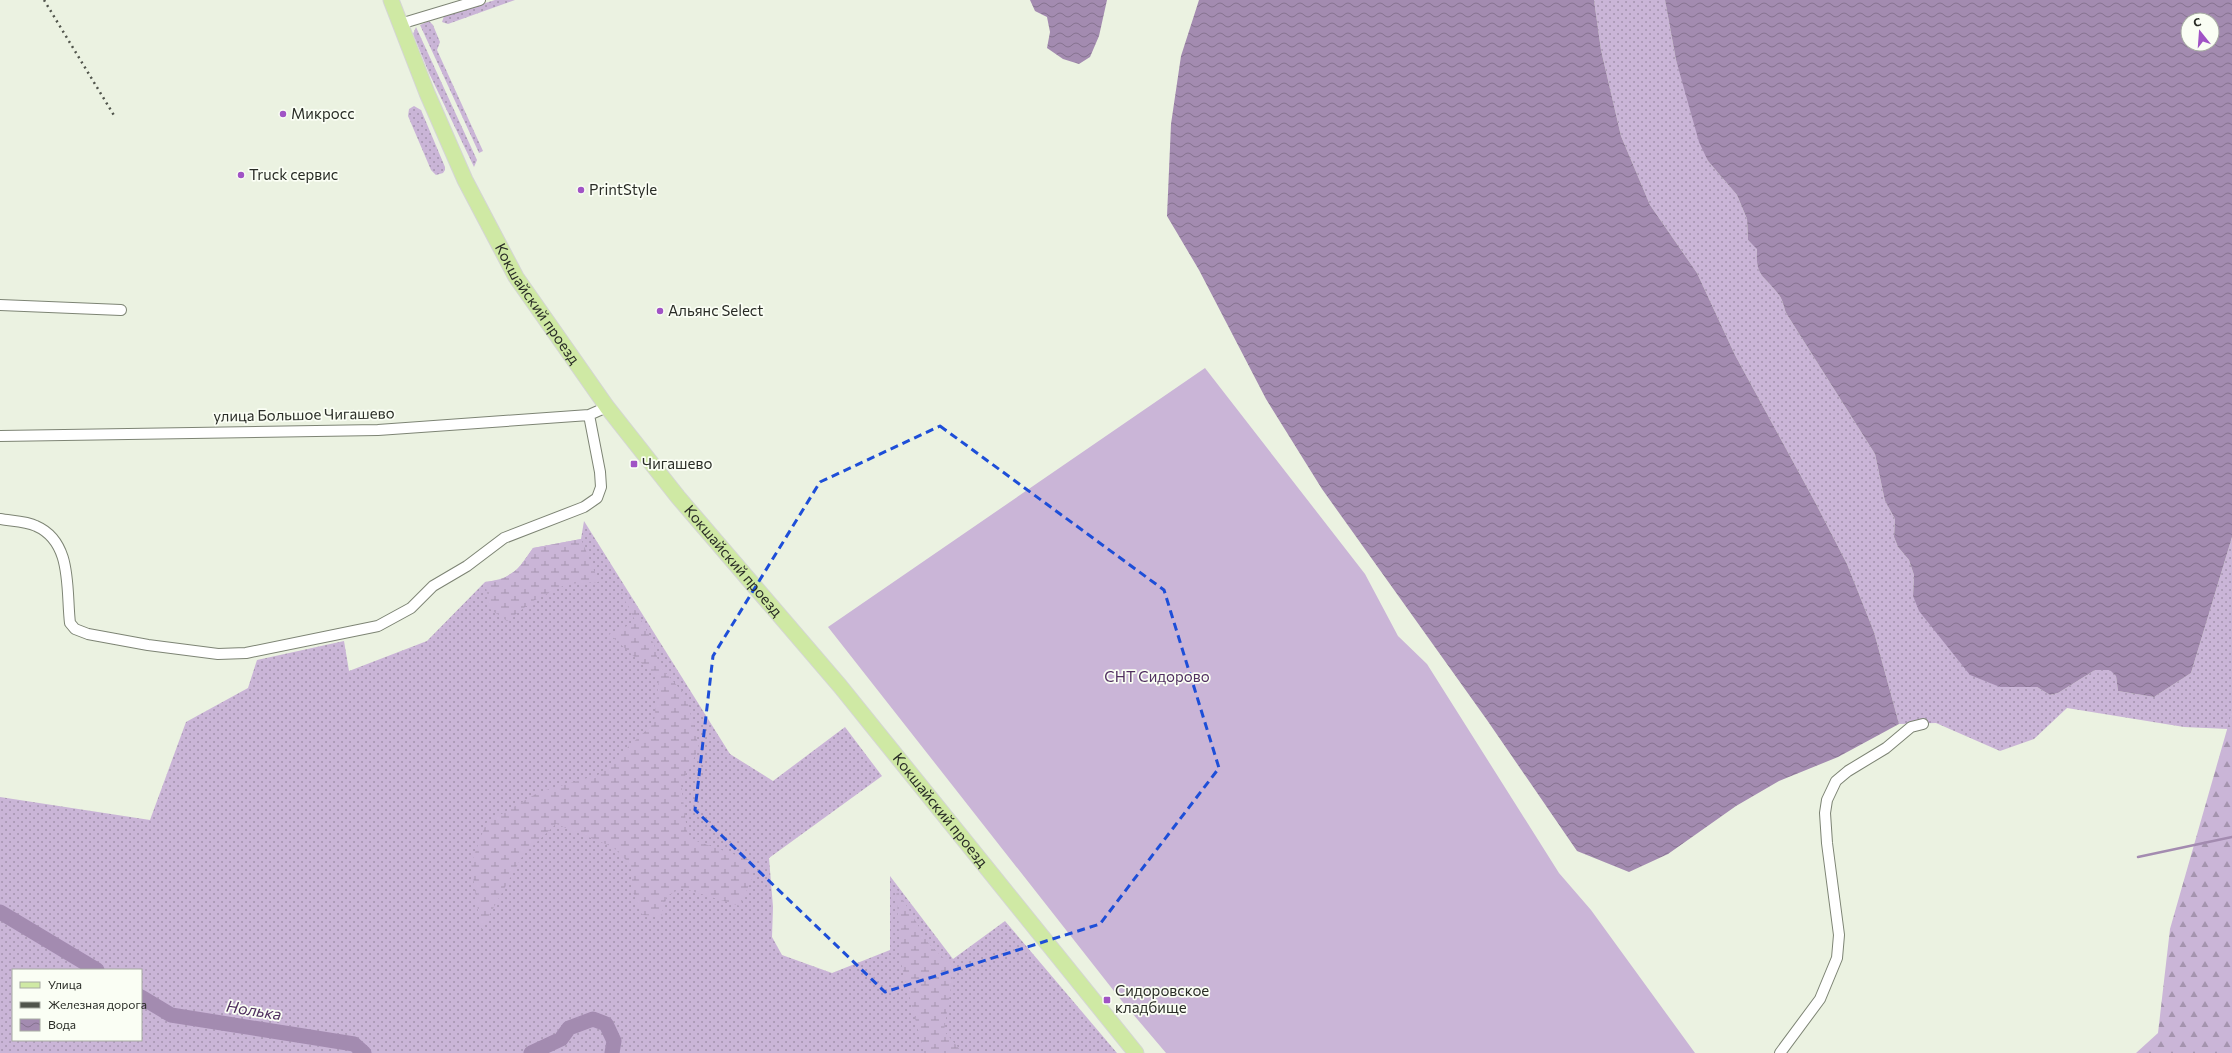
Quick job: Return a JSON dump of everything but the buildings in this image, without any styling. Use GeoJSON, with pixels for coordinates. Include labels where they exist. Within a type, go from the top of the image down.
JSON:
{"type":"FeatureCollection","features":[{"type":"Feature","properties":{"kind":"main road","name":"Кокшайский проезд"},"geometry":{"type":"LineString","coordinates":[[391,0],[427,93],[465,180],[516,276],[607,407],[678,497],[840,686],[1136,1053]]}},
{"type":"Feature","properties":{"kind":"street"},"geometry":{"type":"LineString","coordinates":[[400,24],[480,0]]}},
{"type":"Feature","properties":{"kind":"street"},"geometry":{"type":"LineString","coordinates":[[0,305],[121,310]]}},
{"type":"Feature","properties":{"kind":"street","name":"улица Большое Чигашево"},"geometry":{"type":"LineString","coordinates":[[0,436],[378,430],[589,415],[607,407]]}},
{"type":"Feature","properties":{"kind":"street"},"geometry":{"type":"LineString","coordinates":[[0,519],[36,526],[45,531],[60,549],[64,560],[70,622],[74,628],[88,634],[148,645],[218,654],[246,654],[378,626],[411,608],[433,586],[467,566],[504,538],[584,508],[597,498],[601,488],[600,472],[589,415]]}},
{"type":"Feature","properties":{"kind":"street"},"geometry":{"type":"LineString","coordinates":[[1780,1053],[1820,1000],[1837,958],[1839,935],[1827,843],[1825,813],[1827,800],[1836,781],[1848,771],[1886,748],[1911,727],[1923,724]]}},
{"type":"Feature","properties":{"kind":"highlighted area"},"geometry":{"type":"Polygon","coordinates":[[[940,426],[1164,590],[1219,768],[1100,924],[885,992],[695,810],[713,656],[820,482],[940,426]]]}},
{"type":"Feature","properties":{"kind":"green space"},"geometry":{"type":"Polygon","coordinates":[[[495,0],[515,0],[448,24],[442,22],[444,16],[495,0]]]}},
{"type":"Feature","properties":{"kind":"green space"},"geometry":{"type":"Polygon","coordinates":[[[1594,0],[1665,0],[1676,60],[1708,161],[1737,195],[1747,219],[1748,240],[1757,248],[1757,265],[1759,270],[1780,297],[1786,313],[1875,454],[1885,501],[1895,519],[1894,537],[1898,547],[1909,560],[1914,575],[1913,596],[2000,687],[2037,687],[2050,695],[2058,693],[2095,670],[2111,670],[2116,676],[2118,691],[2154,697],[2191,673],[2232,537],[2232,713],[2228,729],[2184,727],[2067,708],[2034,739],[2000,751],[1936,723],[1899,724],[1874,632],[1847,564],[1735,355],[1697,273],[1650,205],[1621,136],[1601,50],[1594,0]]]}},
{"type":"Feature","properties":{"kind":"green space"},"geometry":{"type":"Polygon","coordinates":[[[429,21],[433,25],[440,42],[437,50],[483,151],[479,153],[420,25],[429,21]]]}},
{"type":"Feature","properties":{"kind":"green space"},"geometry":{"type":"Polygon","coordinates":[[[416,27],[477,160],[474,167],[429,73],[413,34],[416,27]]]}},
{"type":"Feature","properties":{"kind":"green space"},"geometry":{"type":"Polygon","coordinates":[[[414,106],[421,110],[445,167],[443,173],[436,175],[431,170],[408,116],[409,109],[414,106]]]}},
{"type":"Feature","properties":{"kind":"green space","name":"СНТ Сидорово"},"geometry":{"type":"Polygon","coordinates":[[[1205,368],[1365,574],[1398,636],[1427,664],[1559,873],[1591,910],[1695,1053],[1166,1053],[1121,1000],[828,627],[1205,368]]]}},
{"type":"Feature","properties":{"kind":"green space"},"geometry":{"type":"Polygon","coordinates":[[[584,521],[730,754],[773,781],[845,727],[882,776],[769,858],[773,907],[772,937],[782,955],[832,973],[890,950],[890,876],[953,959],[1005,921],[1117,1053],[0,1053],[0,797],[150,820],[186,722],[248,688],[257,660],[344,641],[349,671],[427,641],[485,582],[501,580],[518,569],[533,548],[581,539],[584,521]]]}},
{"type":"Feature","properties":{"kind":"green space"},"geometry":{"type":"Polygon","coordinates":[[[581,539],[599,582],[567,584],[533,601],[507,621],[490,609],[485,582],[494,581],[514,572],[533,548],[581,539]]]}},
{"type":"Feature","properties":{"kind":"green space"},"geometry":{"type":"Polygon","coordinates":[[[620,591],[635,609],[654,644],[659,665],[686,696],[699,748],[681,784],[688,838],[750,860],[752,878],[740,906],[682,888],[667,896],[661,916],[642,915],[633,892],[631,865],[613,847],[556,824],[523,855],[481,930],[471,864],[486,823],[539,792],[598,775],[654,723],[659,679],[609,634],[636,622],[620,591]]]}},
{"type":"Feature","properties":{"kind":"green space"},"geometry":{"type":"Polygon","coordinates":[[[2232,712],[2232,1053],[2136,1053],[2158,1033],[2170,929],[2232,712]]]}},
{"type":"Feature","properties":{"kind":"green space"},"geometry":{"type":"Polygon","coordinates":[[[896,888],[929,944],[954,968],[944,1031],[963,1053],[924,1053],[901,963],[896,888]]]}},
{"type":"Feature","properties":{"kind":"water"},"geometry":{"type":"Polygon","coordinates":[[[1030,0],[1107,0],[1099,36],[1090,57],[1079,64],[1063,59],[1047,48],[1050,32],[1047,17],[1035,11],[1030,0]]]}},
{"type":"Feature","properties":{"kind":"water"},"geometry":{"type":"Polygon","coordinates":[[[1199,0],[1594,0],[1601,50],[1621,136],[1650,205],[1697,273],[1735,355],[1847,564],[1874,632],[1899,724],[1838,757],[1779,781],[1736,806],[1668,854],[1629,872],[1577,851],[1487,720],[1322,489],[1266,399],[1199,270],[1167,216],[1171,124],[1181,56],[1199,0]]]}},
{"type":"Feature","properties":{"kind":"water"},"geometry":{"type":"Polygon","coordinates":[[[1665,0],[2232,0],[2232,537],[2191,673],[2154,697],[2118,691],[2116,676],[2110,670],[2095,670],[2058,693],[2050,695],[2037,687],[2000,687],[1970,675],[1919,611],[1913,596],[1914,575],[1909,560],[1898,547],[1894,537],[1895,519],[1885,501],[1875,454],[1786,313],[1780,297],[1759,271],[1757,265],[1757,249],[1748,240],[1747,219],[1737,195],[1708,161],[1699,142],[1676,60],[1665,0]]]}},
{"type":"Feature","properties":{"kind":"water"},"geometry":{"type":"Polygon","coordinates":[[[21,924],[31,926],[38,933],[36,935],[28,933],[21,924]]]}},
{"type":"Feature","properties":{"kind":"waterway"},"geometry":{"type":"LineString","coordinates":[[2138,857],[2232,837]]}},
{"type":"Feature","properties":{"kind":"waterway","name":"Нолька"},"geometry":{"type":"LineString","coordinates":[[0,912],[95,969]]}},
{"type":"Feature","properties":{"kind":"waterway","name":"Нолька"},"geometry":{"type":"LineString","coordinates":[[142,998],[171,1015],[354,1044],[364,1053]]}},
{"type":"Feature","properties":{"kind":"waterway","name":"Нолька"},"geometry":{"type":"LineString","coordinates":[[531,1053],[561,1039],[569,1028],[593,1019],[606,1024],[614,1041],[612,1053]]}},
{"type":"Feature","properties":{"kind":"railway"},"geometry":{"type":"LineString","coordinates":[[44,0],[115,117]]}},
{"type":"Feature","properties":{"kind":"place","name":"Микросс"},"geometry":{"type":"Point","coordinates":[283,114]}},
{"type":"Feature","properties":{"kind":"place","name":"Truck сервис"},"geometry":{"type":"Point","coordinates":[241,175]}},
{"type":"Feature","properties":{"kind":"place","name":"PrintStyle"},"geometry":{"type":"Point","coordinates":[581,190]}},
{"type":"Feature","properties":{"kind":"place","name":"Альянс Select"},"geometry":{"type":"Point","coordinates":[660,311]}},
{"type":"Feature","properties":{"kind":"place","name":"Чигашево"},"geometry":{"type":"Point","coordinates":[634,464]}},
{"type":"Feature","properties":{"kind":"place","name":"Сидоровское кладбище"},"geometry":{"type":"Point","coordinates":[1107,1000]}}]}
